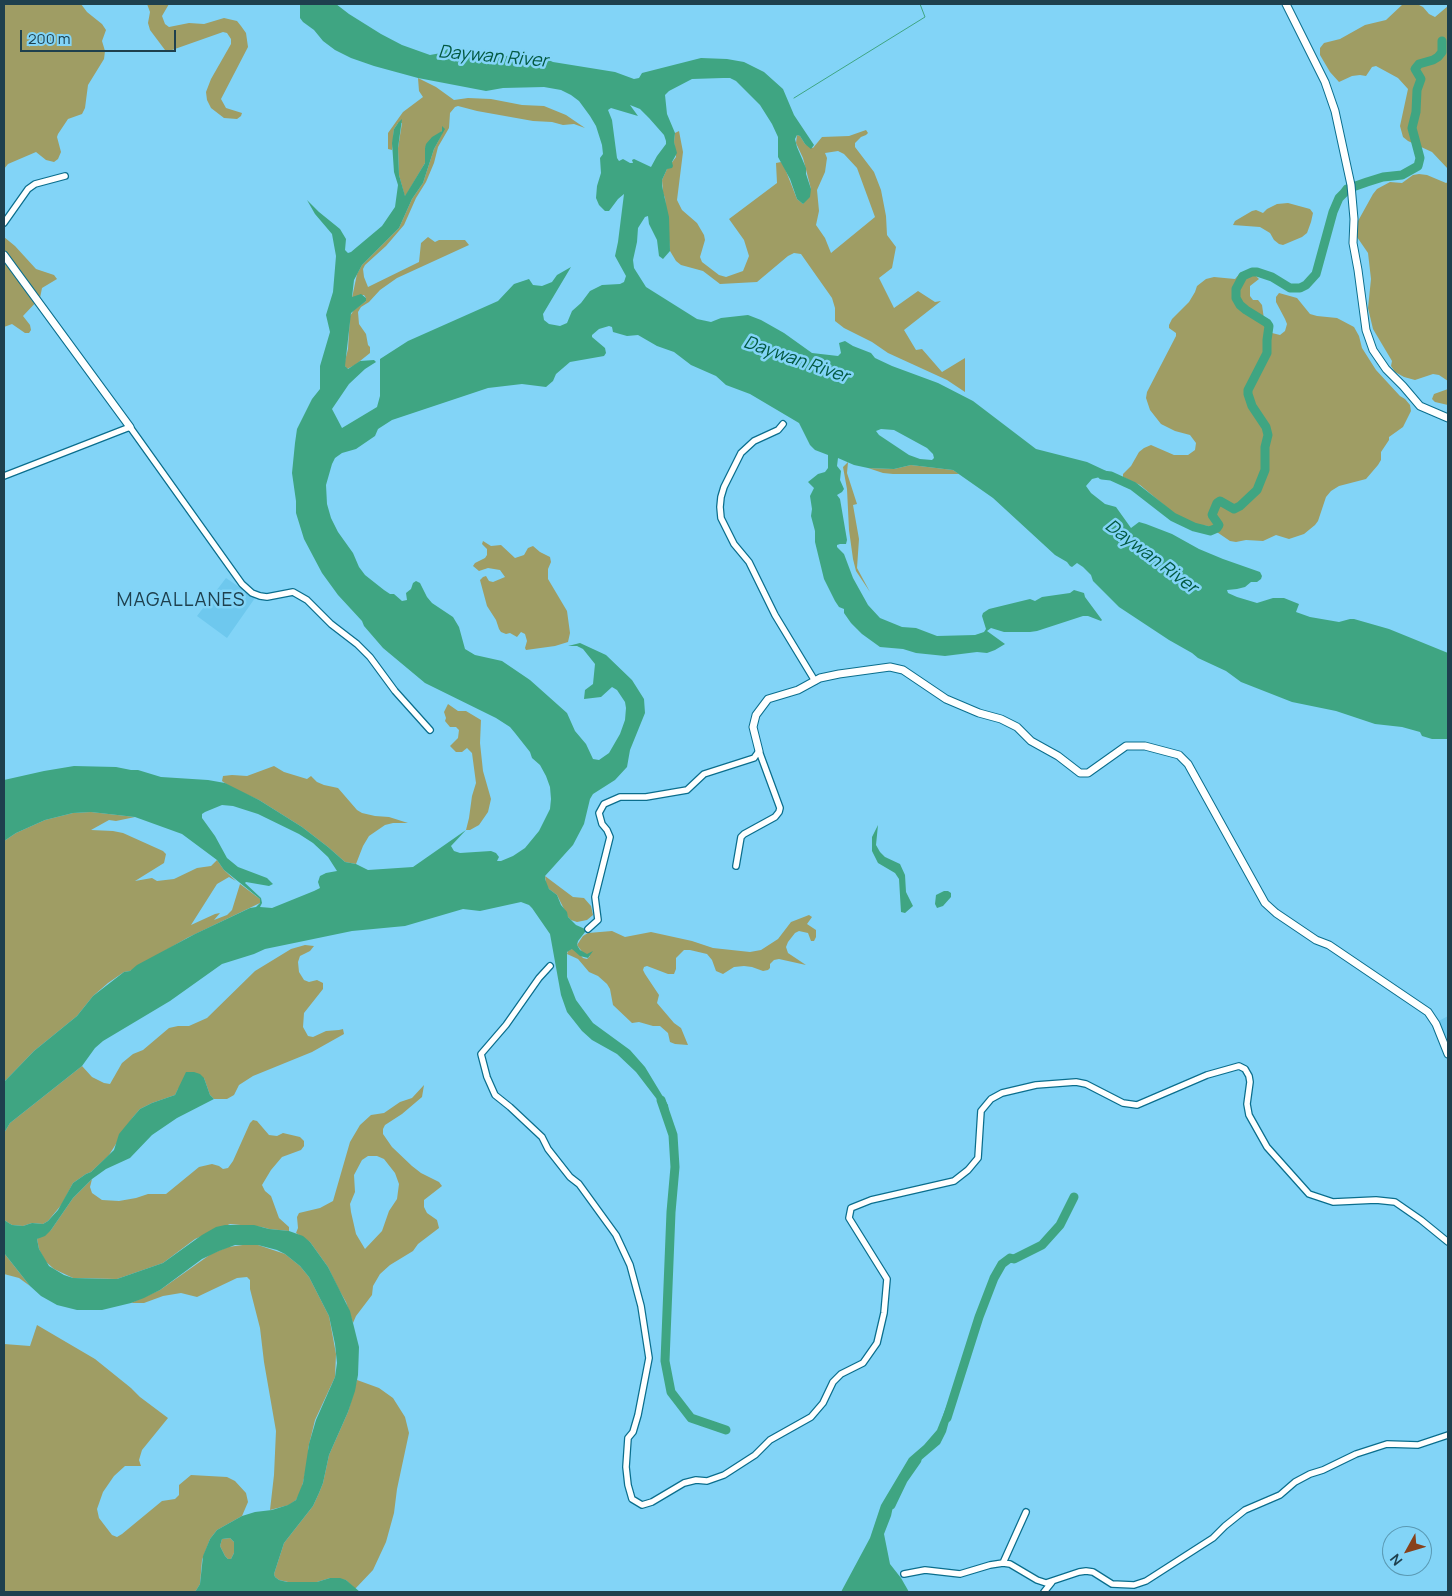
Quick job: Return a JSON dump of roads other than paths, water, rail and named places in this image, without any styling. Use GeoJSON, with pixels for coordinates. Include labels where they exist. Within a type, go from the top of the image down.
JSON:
{"type":"FeatureCollection","features":[{"type":"Feature","properties":{"kind":"street"},"geometry":{"type":"LineString","coordinates":[[1286,4],[1331,96],[1344,148],[1352,195],[1353,243],[1366,330],[1372,350],[1386,369],[1420,406],[1448,418]]}},
{"type":"Feature","properties":{"kind":"street"},"geometry":{"type":"LineString","coordinates":[[4,224],[28,189],[35,184],[65,176]]}},
{"type":"Feature","properties":{"kind":"street"},"geometry":{"type":"LineString","coordinates":[[4,255],[130,426],[242,584],[252,593],[260,596],[267,597],[293,592],[307,600],[331,624],[357,644],[370,657],[395,691],[430,730]]}},
{"type":"Feature","properties":{"kind":"street"},"geometry":{"type":"LineString","coordinates":[[783,424],[778,430],[754,441],[741,454],[722,492],[720,511],[721,518],[734,544],[749,562],[775,615],[815,681]]}},
{"type":"Feature","properties":{"kind":"street"},"geometry":{"type":"LineString","coordinates":[[4,476],[130,426]]}},
{"type":"Feature","properties":{"kind":"street"},"geometry":{"type":"LineString","coordinates":[[736,866],[741,837],[775,817],[780,808],[759,751],[753,727],[756,715],[768,699],[839,674],[890,667],[903,670],[946,699],[979,713],[1001,718],[1017,727],[1031,741],[1058,756],[1080,773],[1088,773],[1126,746],[1144,746],[1179,755],[1188,764],[1265,903],[1292,924],[1316,940],[1329,945],[1428,1012],[1436,1024],[1448,1054]]}},
{"type":"Feature","properties":{"kind":"street"},"geometry":{"type":"LineString","coordinates":[[588,930],[598,920],[595,897],[610,837],[602,824],[599,813],[604,804],[620,797],[646,797],[687,790],[704,774],[754,758],[759,751]]}},
{"type":"Feature","properties":{"kind":"street"},"geometry":{"type":"LineString","coordinates":[[550,966],[539,978],[506,1025],[481,1054],[487,1077],[495,1095],[542,1137],[548,1149],[570,1177],[579,1184],[616,1236],[630,1265],[641,1306],[649,1358],[638,1415],[633,1432],[628,1438],[626,1467],[632,1499],[642,1505],[652,1502],[684,1483],[696,1480],[707,1481],[724,1475],[755,1455],[770,1440],[812,1417],[841,1374],[863,1363],[877,1342],[884,1312],[887,1279],[849,1218],[851,1208],[872,1200],[954,1181],[968,1170],[978,1158],[980,1112],[991,1099],[1002,1093],[1036,1085],[1076,1082],[1086,1084],[1127,1104],[1137,1105],[1208,1075],[1239,1066],[1245,1069],[1249,1076],[1250,1082],[1246,1104],[1249,1115],[1268,1147],[1309,1194],[1333,1202],[1376,1200],[1395,1202],[1422,1220],[1448,1242]]}},
{"type":"Feature","properties":{"kind":"street"},"geometry":{"type":"LineString","coordinates":[[904,1574],[925,1570],[960,1574],[1003,1563],[1010,1564],[1037,1580],[1046,1583],[1086,1571],[1093,1572],[1112,1584],[1134,1586],[1142,1584],[1213,1538],[1245,1510],[1280,1495],[1295,1482],[1310,1474],[1323,1470],[1356,1454],[1387,1444],[1418,1445],[1448,1435]]}},
{"type":"Feature","properties":{"kind":"street"},"geometry":{"type":"LineString","coordinates":[[1003,1563],[1026,1512]]}},
{"type":"Feature","properties":{"kind":"street"},"geometry":{"type":"LineString","coordinates":[[1044,1592],[1053,1582]]}},
{"type":"Feature","properties":{"kind":"water","name":"Daywan River"},"geometry":{"type":"Polygon","coordinates":[[[300,4],[336,4],[381,34],[402,45],[430,55],[441,53],[449,48],[481,52],[490,58],[514,55],[542,57],[553,62],[615,72],[634,79],[639,78],[642,73],[701,58],[744,62],[764,72],[783,89],[794,115],[814,145],[811,149],[800,136],[797,135],[795,139],[806,168],[811,189],[810,197],[803,204],[797,199],[790,179],[778,157],[778,137],[772,124],[760,105],[736,81],[730,78],[692,79],[669,91],[665,95],[667,114],[675,133],[674,142],[677,153],[672,162],[672,168],[667,169],[662,180],[669,217],[670,251],[663,259],[659,256],[657,240],[649,224],[648,216],[645,217],[638,228],[633,260],[634,268],[646,287],[697,319],[711,322],[721,318],[748,315],[761,320],[784,333],[812,353],[838,356],[841,353],[839,343],[845,341],[871,353],[875,358],[892,366],[938,383],[973,401],[1036,449],[1087,462],[1117,476],[1092,479],[1086,486],[1091,493],[1105,504],[1116,507],[1131,528],[1139,522],[1146,524],[1172,534],[1199,549],[1260,572],[1262,576],[1257,582],[1251,582],[1245,587],[1227,590],[1228,593],[1257,603],[1273,598],[1284,598],[1299,604],[1296,612],[1310,617],[1339,622],[1354,619],[1389,629],[1448,653],[1448,739],[1432,739],[1422,736],[1420,732],[1402,727],[1375,724],[1336,711],[1292,702],[1241,682],[1226,671],[1198,658],[1119,607],[1093,581],[1091,575],[1083,567],[1077,563],[1072,567],[1055,555],[993,498],[953,470],[911,465],[894,469],[868,468],[854,465],[838,458],[837,466],[841,471],[840,480],[844,489],[837,495],[840,499],[847,540],[846,544],[837,545],[837,547],[844,554],[853,578],[868,605],[880,618],[902,627],[916,628],[937,636],[975,635],[984,632],[986,629],[982,616],[989,609],[1030,599],[1035,601],[1042,597],[1070,593],[1074,590],[1084,593],[1102,620],[1083,616],[1030,632],[1004,632],[991,628],[987,631],[1005,644],[987,653],[977,652],[945,656],[880,647],[851,623],[844,613],[844,609],[839,607],[835,601],[824,579],[811,516],[810,496],[814,488],[808,482],[818,474],[825,472],[828,468],[828,455],[815,450],[810,445],[799,423],[750,394],[726,385],[716,376],[691,365],[674,352],[657,346],[638,335],[627,336],[613,332],[612,327],[609,326],[599,329],[592,335],[605,348],[606,353],[604,356],[570,362],[556,374],[553,381],[546,387],[522,384],[488,388],[392,420],[378,429],[375,436],[356,449],[342,453],[335,458],[326,485],[327,504],[338,532],[353,553],[365,575],[402,601],[407,600],[406,593],[411,589],[413,583],[416,581],[420,583],[432,603],[453,617],[459,627],[465,649],[475,655],[502,661],[530,680],[567,713],[575,731],[586,744],[593,759],[599,760],[609,753],[620,734],[625,720],[625,702],[617,690],[612,687],[601,697],[584,699],[585,690],[593,684],[595,664],[583,649],[577,646],[568,646],[580,643],[606,655],[632,680],[644,699],[645,713],[630,750],[627,767],[615,780],[593,794],[584,824],[573,845],[545,876],[545,879],[549,889],[557,895],[568,917],[576,925],[585,929],[577,945],[580,950],[587,954],[593,951],[588,958],[580,956],[572,949],[567,952],[567,977],[576,1000],[593,1023],[630,1050],[645,1067],[668,1105],[670,1120],[636,1072],[617,1054],[592,1040],[567,1012],[561,995],[550,934],[532,908],[521,902],[480,911],[463,909],[405,926],[352,931],[265,949],[222,964],[170,1001],[103,1041],[95,1048],[82,1066],[10,1123],[4,1133],[4,1082],[34,1051],[77,1016],[93,996],[124,972],[130,971],[137,965],[195,934],[250,908],[256,907],[260,903],[260,899],[224,870],[217,860],[182,834],[135,817],[91,812],[73,813],[45,820],[16,833],[4,841],[4,780],[74,766],[116,767],[138,770],[161,777],[225,783],[259,800],[302,827],[345,862],[356,864],[368,870],[413,867],[466,830],[451,846],[454,851],[460,853],[491,851],[499,857],[497,861],[501,861],[525,848],[539,831],[550,809],[550,787],[546,776],[540,765],[532,758],[530,752],[510,727],[496,718],[425,683],[383,648],[322,573],[304,539],[296,513],[292,473],[295,443],[297,429],[312,399],[320,389],[320,366],[330,332],[326,315],[333,292],[336,256],[332,234],[315,214],[307,200],[340,229],[346,239],[345,250],[348,253],[351,252],[382,226],[395,207],[398,185],[394,172],[392,143],[394,129],[398,123],[402,119],[398,148],[399,175],[405,196],[425,163],[426,144],[432,137],[442,131],[442,126],[445,129],[434,149],[423,183],[412,199],[399,228],[362,265],[354,280],[352,297],[361,294],[366,298],[366,301],[351,313],[345,366],[348,369],[360,361],[374,360],[376,362],[365,369],[349,384],[332,409],[342,428],[377,407],[380,396],[380,359],[408,341],[498,301],[514,284],[529,279],[533,285],[542,286],[552,282],[557,275],[571,267],[543,314],[544,320],[549,324],[560,326],[567,323],[572,311],[590,291],[602,285],[624,282],[626,276],[615,256],[624,194],[609,211],[605,211],[599,205],[596,198],[601,173],[600,158],[603,154],[602,145],[596,126],[590,116],[579,101],[571,95],[561,90],[544,87],[503,88],[486,91],[418,78],[374,66],[335,50],[300,18],[300,4]],[[630,105],[638,116],[611,108],[608,110],[612,120],[617,158],[619,161],[623,159],[630,163],[633,163],[632,160],[634,159],[651,167],[666,144],[664,135],[640,109],[630,105]],[[881,429],[876,431],[909,455],[920,459],[932,460],[934,458],[927,448],[894,430],[881,429]],[[222,805],[202,814],[202,818],[227,858],[238,867],[267,878],[273,884],[269,886],[245,883],[261,898],[262,903],[260,907],[272,908],[314,891],[320,888],[318,882],[320,876],[337,871],[328,857],[313,843],[258,814],[233,806],[222,805]]]}},
{"type":"Feature","properties":{"kind":"water"},"geometry":{"type":"Polygon","coordinates":[[[878,825],[876,845],[885,857],[900,864],[905,875],[906,892],[913,906],[905,913],[901,912],[899,879],[895,873],[878,863],[872,851],[872,837],[878,825]]]}},
{"type":"Feature","properties":{"kind":"water"},"geometry":{"type":"Polygon","coordinates":[[[944,891],[951,893],[951,897],[943,906],[937,908],[935,904],[936,895],[944,891]]]}},
{"type":"Feature","properties":{"kind":"water"},"geometry":{"type":"Polygon","coordinates":[[[186,1072],[194,1072],[204,1078],[210,1095],[214,1099],[177,1118],[152,1135],[130,1158],[106,1169],[92,1179],[73,1198],[51,1230],[45,1236],[37,1239],[39,1249],[49,1266],[64,1275],[73,1278],[117,1279],[163,1263],[202,1235],[216,1227],[225,1225],[254,1225],[289,1231],[303,1236],[310,1242],[328,1267],[350,1311],[359,1347],[358,1375],[348,1412],[329,1455],[319,1493],[313,1506],[284,1543],[274,1574],[279,1580],[287,1582],[317,1582],[330,1578],[340,1578],[346,1580],[360,1592],[195,1592],[200,1584],[203,1556],[210,1539],[217,1530],[242,1516],[288,1505],[296,1500],[303,1483],[309,1444],[316,1420],[335,1377],[337,1363],[329,1316],[309,1277],[300,1266],[277,1250],[258,1245],[235,1245],[202,1259],[160,1290],[144,1298],[102,1310],[77,1310],[57,1305],[41,1296],[30,1286],[4,1253],[4,1220],[12,1225],[23,1226],[32,1223],[43,1224],[48,1221],[58,1210],[73,1183],[91,1172],[114,1150],[119,1134],[140,1109],[175,1095],[186,1072]],[[230,1538],[222,1539],[220,1546],[228,1559],[231,1559],[234,1553],[234,1542],[230,1538]]]}},
{"type":"Feature","properties":{"kind":"water"},"geometry":{"type":"Polygon","coordinates":[[[949,1400],[952,1410],[946,1432],[940,1444],[907,1472],[902,1479],[884,1534],[890,1564],[909,1592],[841,1592],[870,1538],[881,1505],[909,1458],[937,1430],[949,1400]]]}},
{"type":"Feature","properties":{"kind":"waterway"},"geometry":{"type":"LineString","coordinates":[[794,98],[925,17],[920,4]]}},
{"type":"Feature","properties":{"kind":"waterway"},"geometry":{"type":"LineString","coordinates":[[1102,475],[1111,476],[1133,486],[1173,517],[1194,527],[1210,531],[1219,525],[1212,515],[1217,503],[1220,501],[1234,509],[1240,506],[1257,490],[1265,470],[1265,447],[1268,435],[1266,427],[1252,406],[1248,390],[1267,353],[1269,326],[1240,305],[1236,298],[1236,289],[1243,276],[1252,272],[1272,277],[1290,288],[1300,288],[1306,285],[1316,274],[1333,212],[1339,198],[1347,189],[1383,177],[1402,175],[1418,166],[1420,158],[1412,128],[1416,112],[1417,90],[1421,79],[1415,69],[1419,64],[1438,57],[1442,52],[1442,41]]}},
{"type":"Feature","properties":{"kind":"waterway"},"geometry":{"type":"LineString","coordinates":[[661,1100],[673,1135],[675,1167],[671,1212],[665,1361],[671,1392],[691,1418],[726,1430]]}},
{"type":"Feature","properties":{"kind":"waterway"},"geometry":{"type":"LineString","coordinates":[[947,1418],[979,1317],[994,1278],[1002,1264],[1010,1258],[1014,1259],[1042,1245],[1060,1225],[1074,1197]]}},
{"type":"Feature","properties":{"kind":"waterway"},"geometry":{"type":"LineString","coordinates":[[891,1505],[903,1480],[917,1460]]}},
{"type":"Feature","properties":{"kind":"district","name":"MAGALLANES"},"geometry":{"type":"Point","coordinates":[181,601]}}]}
